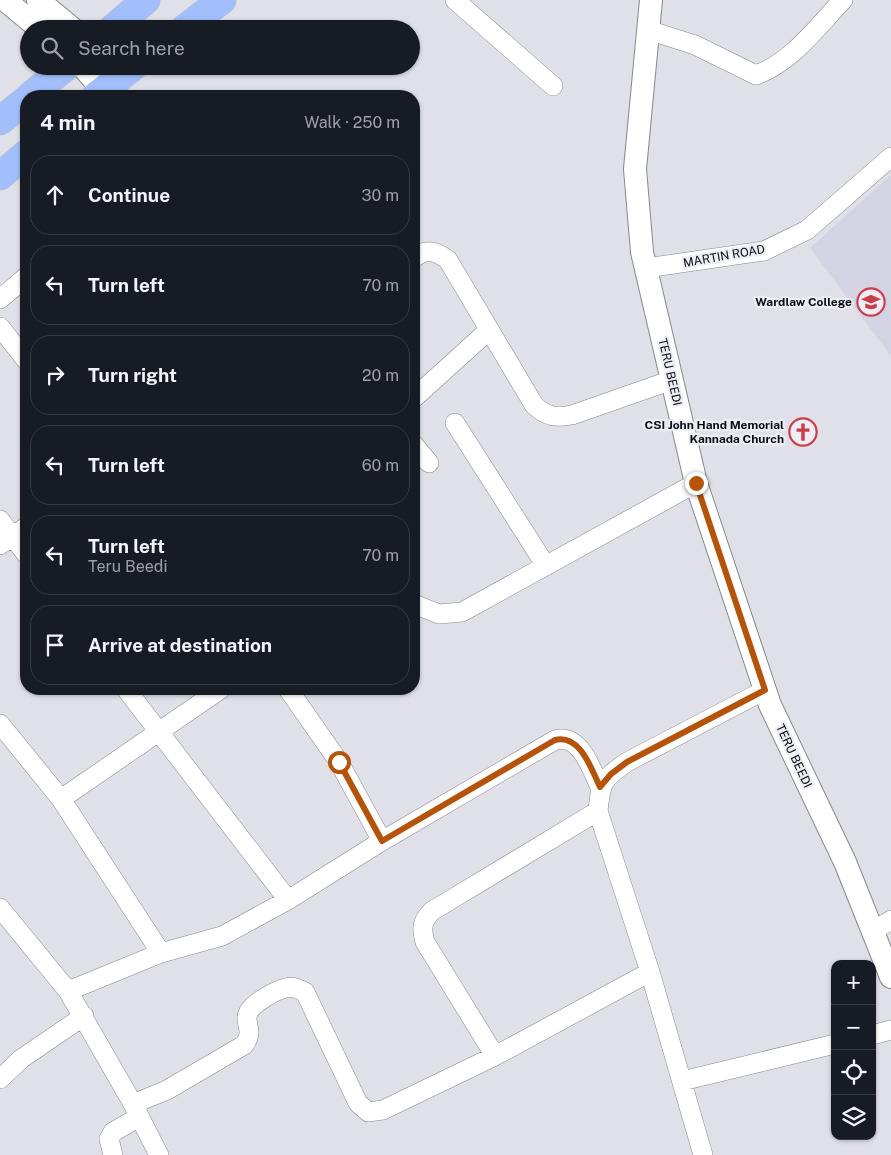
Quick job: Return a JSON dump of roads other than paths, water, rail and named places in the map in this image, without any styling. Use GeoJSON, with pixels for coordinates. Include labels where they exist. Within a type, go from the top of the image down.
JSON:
{"type":"FeatureCollection","features":[{"type":"Feature","properties":{"kind":"highway"},"geometry":{"type":"LineString","coordinates":[[123,20],[146,0]]}},
{"type":"Feature","properties":{"kind":"highway"},"geometry":{"type":"LineString","coordinates":[[196,20],[222,0]]}},
{"type":"Feature","properties":{"kind":"highway"},"geometry":{"type":"LineString","coordinates":[[37,90],[56,75]]}},
{"type":"Feature","properties":{"kind":"highway"},"geometry":{"type":"LineString","coordinates":[[0,121],[20,105]]}},
{"type":"Feature","properties":{"kind":"highway"},"geometry":{"type":"LineString","coordinates":[[0,176],[20,159]]}},
{"type":"Feature","properties":{"kind":"street"},"geometry":{"type":"LineString","coordinates":[[5,0],[29,20]]}},
{"type":"Feature","properties":{"kind":"street"},"geometry":{"type":"LineString","coordinates":[[38,0],[62,20]]}},
{"type":"Feature","properties":{"kind":"street"},"geometry":{"type":"LineString","coordinates":[[455,0],[553,86]]}},
{"type":"Feature","properties":{"kind":"street","name":"TERU BEEDI"},"geometry":{"type":"LineString","coordinates":[[650,0],[635,169],[642,252],[696,483],[765,690],[845,862],[882,926],[891,977]]}},
{"type":"Feature","properties":{"kind":"street"},"geometry":{"type":"LineString","coordinates":[[648,30],[695,45],[756,75],[771,70],[791,54],[843,0]]}},
{"type":"Feature","properties":{"kind":"street","name":"MARTIN ROAD"},"geometry":{"type":"LineString","coordinates":[[646,268],[764,251],[807,230],[891,157]]}},
{"type":"Feature","properties":{"kind":"street"},"geometry":{"type":"LineString","coordinates":[[420,254],[425,251],[437,252],[448,260],[534,405],[543,413],[556,418],[572,415],[672,380]]}},
{"type":"Feature","properties":{"kind":"street"},"geometry":{"type":"LineString","coordinates":[[0,299],[20,282]]}},
{"type":"Feature","properties":{"kind":"street"},"geometry":{"type":"LineString","coordinates":[[0,327],[20,352]]}},
{"type":"Feature","properties":{"kind":"street"},"geometry":{"type":"LineString","coordinates":[[420,393],[489,330]]}},
{"type":"Feature","properties":{"kind":"street"},"geometry":{"type":"LineString","coordinates":[[456,423],[546,566]]}},
{"type":"Feature","properties":{"kind":"street"},"geometry":{"type":"LineString","coordinates":[[420,452],[429,463]]}},
{"type":"Feature","properties":{"kind":"street"},"geometry":{"type":"LineString","coordinates":[[420,606],[439,614],[462,612],[696,483]]}},
{"type":"Feature","properties":{"kind":"street"},"geometry":{"type":"LineString","coordinates":[[0,520],[13,536]]}},
{"type":"Feature","properties":{"kind":"street"},"geometry":{"type":"LineString","coordinates":[[600,787],[611,774],[627,762],[765,690]]}},
{"type":"Feature","properties":{"kind":"street"},"geometry":{"type":"LineString","coordinates":[[130,695],[288,900]]}},
{"type":"Feature","properties":{"kind":"street"},"geometry":{"type":"LineString","coordinates":[[61,799],[159,734],[213,695]]}},
{"type":"Feature","properties":{"kind":"street"},"geometry":{"type":"LineString","coordinates":[[292,695],[339,762],[382,841]]}},
{"type":"Feature","properties":{"kind":"street"},"geometry":{"type":"LineString","coordinates":[[0,724],[61,799],[161,953]]}},
{"type":"Feature","properties":{"kind":"street"},"geometry":{"type":"LineString","coordinates":[[68,991],[161,953],[222,936],[288,900],[382,841],[555,740],[563,738],[573,742],[583,754],[600,787],[598,811],[650,972],[703,1155]]}},
{"type":"Feature","properties":{"kind":"street"},"geometry":{"type":"LineString","coordinates":[[495,1056],[424,942],[422,930],[424,919],[432,911],[598,811]]}},
{"type":"Feature","properties":{"kind":"street"},"geometry":{"type":"LineString","coordinates":[[0,908],[68,991],[84,1016],[159,1155]]}},
{"type":"Feature","properties":{"kind":"street"},"geometry":{"type":"LineString","coordinates":[[114,1155],[108,1139],[113,1132],[136,1111],[167,1090],[244,1045],[249,1038],[250,1032],[247,1017],[250,1011],[256,1004],[287,987],[298,987],[305,992],[358,1103],[368,1112],[383,1110],[495,1056],[650,972]]}},
{"type":"Feature","properties":{"kind":"street"},"geometry":{"type":"LineString","coordinates":[[0,1079],[21,1059],[84,1016]]}},
{"type":"Feature","properties":{"kind":"street"},"geometry":{"type":"LineString","coordinates":[[876,1033],[891,1030]]}},
{"type":"Feature","properties":{"kind":"street"},"geometry":{"type":"LineString","coordinates":[[682,1081],[831,1045]]}},
{"type":"Feature","properties":{"kind":"place","name":"Wardlaw College"},"geometry":{"type":"Point","coordinates":[871,302]}},
{"type":"Feature","properties":{"kind":"place","name":"CSI John Hand Memorial Kannada Church"},"geometry":{"type":"Point","coordinates":[803,432]}}]}
